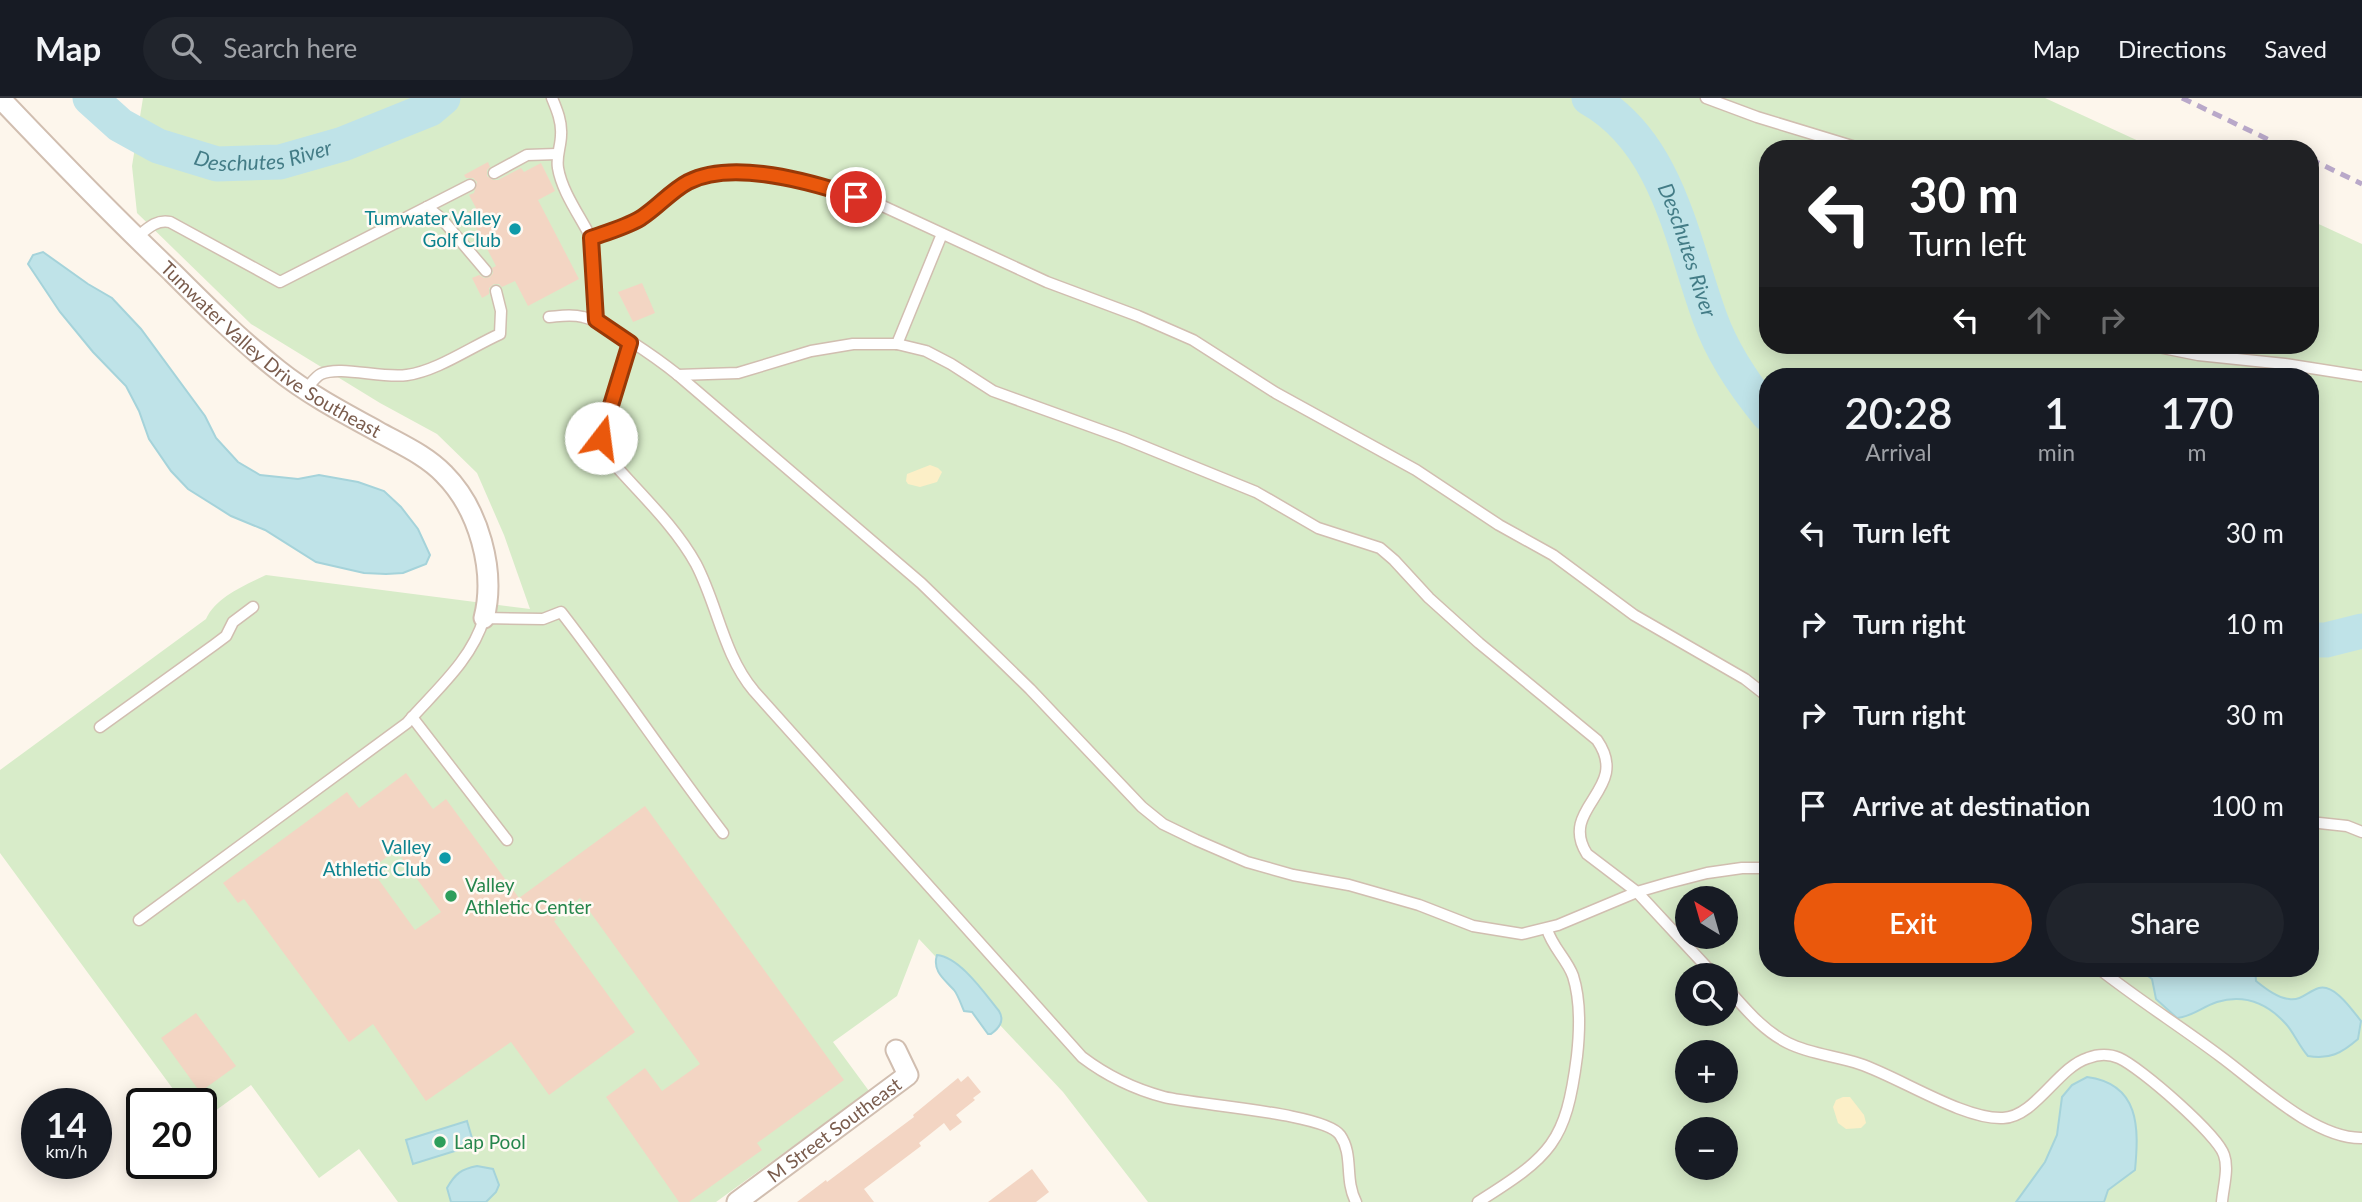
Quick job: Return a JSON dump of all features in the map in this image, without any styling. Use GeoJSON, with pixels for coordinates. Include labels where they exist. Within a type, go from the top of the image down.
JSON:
{"type":"FeatureCollection","features":[{"type":"Feature","properties":{"kind":"street","name":"Tumwater Valley Drive Southeast"},"geometry":{"type":"LineString","coordinates":[[0,98],[136,238],[246,343],[306,389],[419,455],[444,474],[456,489],[473,520],[484,552],[488,579],[484,618]]}},
{"type":"Feature","properties":{"kind":"street","name":"M Street Southeast"},"geometry":{"type":"LineString","coordinates":[[737,1202],[908,1075],[896,1049]]}},
{"type":"Feature","properties":{"kind":"lane"},"geometry":{"type":"LineString","coordinates":[[552,98],[559,112],[561,136],[557,154],[558,169],[566,191],[591,238],[596,320]]}},
{"type":"Feature","properties":{"kind":"lane"},"geometry":{"type":"LineString","coordinates":[[1706,98],[1832,140]]}},
{"type":"Feature","properties":{"kind":"lane"},"geometry":{"type":"LineString","coordinates":[[494,173],[527,155],[557,154]]}},
{"type":"Feature","properties":{"kind":"lane"},"geometry":{"type":"LineString","coordinates":[[591,238],[632,223],[690,181],[721,172],[749,173],[790,180],[874,202],[1047,282],[1193,340],[1276,393],[1416,470],[1499,525],[1553,555],[1634,615],[1759,689]]}},
{"type":"Feature","properties":{"kind":"lane"},"geometry":{"type":"LineString","coordinates":[[136,238],[162,220],[170,222],[280,282],[470,185]]}},
{"type":"Feature","properties":{"kind":"lane"},"geometry":{"type":"LineString","coordinates":[[427,207],[441,218],[486,271]]}},
{"type":"Feature","properties":{"kind":"lane"},"geometry":{"type":"LineString","coordinates":[[897,344],[942,234]]}},
{"type":"Feature","properties":{"kind":"lane"},"geometry":{"type":"LineString","coordinates":[[306,389],[318,375],[332,370],[377,376],[404,376],[424,372],[500,334],[501,311],[496,290]]}},
{"type":"Feature","properties":{"kind":"lane"},"geometry":{"type":"LineString","coordinates":[[549,317],[568,314],[596,320],[678,375],[921,583],[1030,689],[1142,807],[1163,824],[1247,862],[1349,884],[1419,905],[1473,926],[1522,934],[1547,929],[1637,892],[1707,873],[1759,868]]}},
{"type":"Feature","properties":{"kind":"lane"},"geometry":{"type":"LineString","coordinates":[[630,343],[603,428],[603,447],[607,456],[691,556],[729,650],[754,691],[1082,1057],[1104,1073],[1146,1092],[1334,1128],[1347,1150],[1348,1180],[1356,1202]]}},
{"type":"Feature","properties":{"kind":"lane"},"geometry":{"type":"LineString","coordinates":[[678,375],[738,373],[811,351],[853,344],[897,344],[939,357],[993,391],[1123,438],[1238,485],[1318,528],[1369,543],[1387,553],[1429,598],[1597,740],[1605,754],[1608,769],[1601,787],[1581,820],[1582,844],[1587,854],[1637,892],[1703,963]]}},
{"type":"Feature","properties":{"kind":"lane"},"geometry":{"type":"LineString","coordinates":[[2193,354],[2311,368]]}},
{"type":"Feature","properties":{"kind":"lane"},"geometry":{"type":"LineString","coordinates":[[2319,369],[2362,376]]}},
{"type":"Feature","properties":{"kind":"lane"},"geometry":{"type":"LineString","coordinates":[[100,727],[226,636],[233,622],[253,607]]}},
{"type":"Feature","properties":{"kind":"lane"},"geometry":{"type":"LineString","coordinates":[[139,920],[412,717],[469,651],[484,618],[543,619],[561,611],[723,833]]}},
{"type":"Feature","properties":{"kind":"lane"},"geometry":{"type":"LineString","coordinates":[[412,717],[507,840]]}},
{"type":"Feature","properties":{"kind":"lane"},"geometry":{"type":"LineString","coordinates":[[2319,823],[2347,826],[2362,832]]}},
{"type":"Feature","properties":{"kind":"lane"},"geometry":{"type":"LineString","coordinates":[[1478,1202],[1517,1177],[1544,1153],[1560,1132],[1572,1094],[1578,1047],[1577,998],[1571,972],[1552,943],[1547,929]]}},
{"type":"Feature","properties":{"kind":"lane"},"geometry":{"type":"LineString","coordinates":[[2110,977],[2221,1057],[2275,1100],[2318,1127],[2341,1135],[2362,1138]]}},
{"type":"Feature","properties":{"kind":"lane"},"geometry":{"type":"LineString","coordinates":[[1738,1001],[1760,1026],[1788,1043],[1876,1069],[1930,1095],[1993,1118],[2005,1118],[2020,1113],[2079,1061],[2096,1056],[2117,1057],[2157,1086],[2216,1140],[2225,1158],[2222,1202]]}},
{"type":"Feature","properties":{"kind":"green space"},"geometry":{"type":"Polygon","coordinates":[[[143,98],[2045,98],[2136,140],[1759,140],[1759,354],[2319,354],[2319,224],[2362,244],[2362,1202],[1148,1202],[1063,1092],[919,939],[897,996],[833,1042],[869,1091],[716,1202],[398,1202],[359,1149],[319,1178],[251,1085],[217,1109],[217,1088],[172,1088],[0,853],[0,770],[206,619],[224,598],[266,575],[530,609],[504,535],[477,473],[437,434],[380,403],[251,324],[137,213],[132,166],[143,98]]]}},
{"type":"Feature","properties":{"kind":"sand"},"geometry":{"type":"Polygon","coordinates":[[[930,465],[942,472],[937,482],[920,487],[908,484],[907,474],[930,465]]]}},
{"type":"Feature","properties":{"kind":"sand"},"geometry":{"type":"Polygon","coordinates":[[[1850,1097],[1864,1115],[1866,1123],[1861,1128],[1846,1129],[1838,1123],[1833,1107],[1836,1100],[1850,1097]]]}},
{"type":"Feature","properties":{"kind":"water"},"geometry":{"type":"Polygon","coordinates":[[[43,252],[112,298],[141,329],[205,416],[216,438],[238,462],[260,475],[298,479],[319,475],[358,482],[384,491],[418,529],[430,555],[426,564],[403,573],[386,574],[364,573],[316,562],[265,530],[231,516],[188,489],[171,471],[149,439],[126,386],[60,312],[28,264],[33,255],[43,252]]]}},
{"type":"Feature","properties":{"kind":"water"},"geometry":{"type":"Polygon","coordinates":[[[937,955],[946,957],[963,969],[999,1011],[1000,1024],[991,1034],[988,1034],[972,1012],[964,1011],[955,992],[936,966],[937,955]]]}},
{"type":"Feature","properties":{"kind":"water"},"geometry":{"type":"Polygon","coordinates":[[[2149,977],[2256,977],[2256,981],[2267,990],[2289,999],[2298,999],[2315,989],[2325,988],[2343,999],[2361,1021],[2358,1039],[2335,1054],[2308,1056],[2279,1017],[2263,1006],[2246,1000],[2217,1002],[2177,1018],[2156,999],[2149,977]]]}},
{"type":"Feature","properties":{"kind":"water"},"geometry":{"type":"Polygon","coordinates":[[[2087,1077],[2104,1081],[2127,1098],[2136,1124],[2135,1170],[2108,1190],[2104,1202],[2016,1202],[2045,1162],[2057,1135],[2062,1097],[2072,1085],[2087,1077]]]}},
{"type":"Feature","properties":{"kind":"water","name":"Lap Pool"},"geometry":{"type":"Polygon","coordinates":[[[467,1121],[474,1145],[413,1164],[406,1140],[467,1121]]]}},
{"type":"Feature","properties":{"kind":"water"},"geometry":{"type":"Polygon","coordinates":[[[477,1166],[493,1169],[499,1185],[496,1192],[486,1202],[451,1202],[447,1188],[453,1179],[459,1173],[477,1166]]]}},
{"type":"Feature","properties":{"kind":"building","name":"Tumwater Valley Golf Club"},"geometry":{"type":"Polygon","coordinates":[[[488,162],[490,167],[487,176],[493,180],[521,168],[524,172],[541,163],[555,191],[538,200],[579,279],[528,306],[515,281],[502,287],[494,284],[489,288],[489,294],[482,298],[472,278],[479,275],[490,277],[492,268],[496,266],[468,212],[476,208],[469,195],[474,193],[477,182],[464,175],[488,162]]]}},
{"type":"Feature","properties":{"kind":"building"},"geometry":{"type":"Polygon","coordinates":[[[642,283],[655,313],[633,322],[618,292],[642,283]]]}},
{"type":"Feature","properties":{"kind":"building"},"geometry":{"type":"Polygon","coordinates":[[[406,773],[433,809],[446,799],[519,898],[645,806],[844,1080],[757,1143],[762,1150],[689,1202],[679,1202],[606,1097],[645,1068],[662,1091],[700,1064],[580,898],[554,917],[554,921],[635,1032],[549,1095],[511,1042],[426,1101],[373,1024],[349,1042],[244,899],[238,903],[223,883],[347,792],[359,808],[406,773]],[[396,850],[371,869],[415,930],[441,912],[396,850]]]}},
{"type":"Feature","properties":{"kind":"building"},"geometry":{"type":"Polygon","coordinates":[[[196,1013],[236,1066],[206,1088],[197,1088],[161,1038],[196,1013]]]}},
{"type":"Feature","properties":{"kind":"building"},"geometry":{"type":"Polygon","coordinates":[[[968,1076],[981,1092],[956,1115],[962,1122],[950,1131],[944,1123],[919,1143],[921,1146],[864,1189],[874,1202],[797,1202],[914,1117],[913,1115],[958,1078],[961,1082],[968,1076]]]}},
{"type":"Feature","properties":{"kind":"building"},"geometry":{"type":"Polygon","coordinates":[[[1032,1169],[1049,1192],[1036,1202],[988,1202],[1032,1169]]]}},
{"type":"Feature","properties":{"kind":"waterway","name":"Deschutes River"},"geometry":{"type":"LineString","coordinates":[[90,98],[120,125],[158,146],[217,164],[280,162],[343,144],[430,109],[443,98]]}},
{"type":"Feature","properties":{"kind":"waterway","name":"Deschutes River"},"geometry":{"type":"LineString","coordinates":[[1589,98],[1616,117],[1637,140],[1655,167],[1669,196],[1715,331],[1735,369],[1759,402]]}},
{"type":"Feature","properties":{"kind":"waterway","name":"Deschutes River"},"geometry":{"type":"LineString","coordinates":[[2319,640],[2362,631]]}},
{"type":"Feature","properties":{"kind":"railway"},"geometry":{"type":"LineString","coordinates":[[2182,98],[2269,140]]}},
{"type":"Feature","properties":{"kind":"railway"},"geometry":{"type":"LineString","coordinates":[[2319,163],[2362,184]]}},
{"type":"Feature","properties":{"kind":"place","name":"Tumwater Valley Golf Club"},"geometry":{"type":"Point","coordinates":[515,229]}},
{"type":"Feature","properties":{"kind":"place","name":"Valley Athletic Club"},"geometry":{"type":"Point","coordinates":[445,858]}},
{"type":"Feature","properties":{"kind":"place","name":"Valley Athletic Center"},"geometry":{"type":"Point","coordinates":[451,896]}},
{"type":"Feature","properties":{"kind":"place","name":"Lap Pool"},"geometry":{"type":"Point","coordinates":[440,1142]}},
{"type":"Feature","properties":{"kind":"route"},"geometry":{"type":"LineString","coordinates":[[601,438],[630,343],[596,320],[591,238],[632,223],[690,181],[721,172],[749,173],[790,180],[856,197]]}}]}
